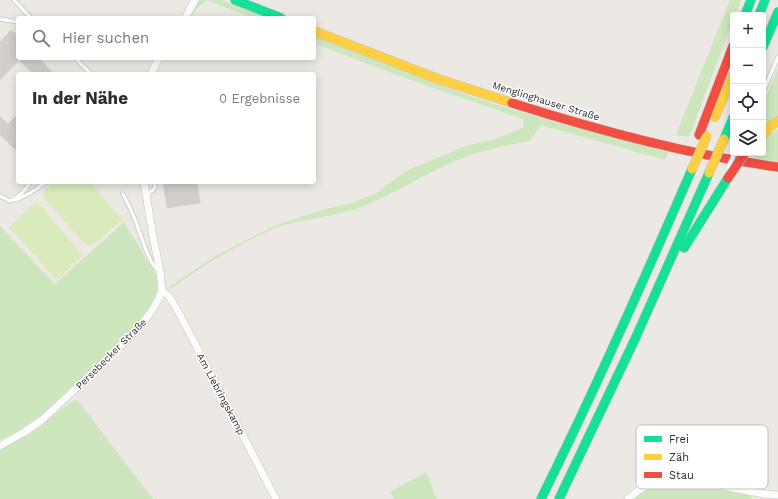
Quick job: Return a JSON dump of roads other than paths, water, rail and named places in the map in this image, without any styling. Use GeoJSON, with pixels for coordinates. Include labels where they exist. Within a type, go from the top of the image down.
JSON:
{"type":"FeatureCollection","features":[{"type":"Feature","properties":{"kind":"main road"},"geometry":{"type":"LineString","coordinates":[[235,0],[276,16]]}},
{"type":"Feature","properties":{"kind":"main road"},"geometry":{"type":"LineString","coordinates":[[746,12],[751,0]]}},
{"type":"Feature","properties":{"kind":"main road"},"geometry":{"type":"LineString","coordinates":[[760,12],[765,0]]}},
{"type":"Feature","properties":{"kind":"main road"},"geometry":{"type":"LineString","coordinates":[[766,41],[778,12]]}},
{"type":"Feature","properties":{"kind":"main road","name":"Menglinghauser Straße"},"geometry":{"type":"LineString","coordinates":[[316,32],[438,78],[602,130],[673,147],[755,164],[778,167]]}},
{"type":"Feature","properties":{"kind":"main road"},"geometry":{"type":"LineString","coordinates":[[541,499],[624,323],[688,180],[732,48]]}},
{"type":"Feature","properties":{"kind":"main road"},"geometry":{"type":"LineString","coordinates":[[703,135],[730,81]]}},
{"type":"Feature","properties":{"kind":"main road"},"geometry":{"type":"LineString","coordinates":[[559,499],[650,307],[732,120]]}},
{"type":"Feature","properties":{"kind":"main road"},"geometry":{"type":"LineString","coordinates":[[766,131],[778,121]]}},
{"type":"Feature","properties":{"kind":"main road"},"geometry":{"type":"LineString","coordinates":[[650,307],[727,174],[742,156]]}},
{"type":"Feature","properties":{"kind":"street"},"geometry":{"type":"LineString","coordinates":[[186,16],[195,0]]}},
{"type":"Feature","properties":{"kind":"street"},"geometry":{"type":"LineString","coordinates":[[152,72],[158,60]]}},
{"type":"Feature","properties":{"kind":"street"},"geometry":{"type":"LineString","coordinates":[[144,184],[160,271],[162,291]]}},
{"type":"Feature","properties":{"kind":"street","name":"Persebecker Straße"},"geometry":{"type":"LineString","coordinates":[[0,446],[26,432],[37,424],[136,331],[151,312],[162,291]]}},
{"type":"Feature","properties":{"kind":"street","name":"Am Liebringskamp"},"geometry":{"type":"LineString","coordinates":[[162,291],[169,296],[180,315],[276,499]]}},
{"type":"Feature","properties":{"kind":"street"},"geometry":{"type":"LineString","coordinates":[[628,499],[641,489]]}},
{"type":"Feature","properties":{"kind":"street"},"geometry":{"type":"LineString","coordinates":[[736,489],[766,495],[778,495]]}},
{"type":"Feature","properties":{"kind":"lane"},"geometry":{"type":"LineString","coordinates":[[14,0],[29,16]]}},
{"type":"Feature","properties":{"kind":"lane"},"geometry":{"type":"LineString","coordinates":[[0,19],[16,22]]}},
{"type":"Feature","properties":{"kind":"lane"},"geometry":{"type":"LineString","coordinates":[[766,85],[778,57]]}},
{"type":"Feature","properties":{"kind":"lane"},"geometry":{"type":"LineString","coordinates":[[77,60],[89,72]]}},
{"type":"Feature","properties":{"kind":"lane"},"geometry":{"type":"LineString","coordinates":[[727,174],[734,156]]}},
{"type":"Feature","properties":{"kind":"lane"},"geometry":{"type":"LineString","coordinates":[[693,232],[720,183]]}},
{"type":"Feature","properties":{"kind":"lane"},"geometry":{"type":"LineString","coordinates":[[14,200],[29,184]]}},
{"type":"Feature","properties":{"kind":"lane"},"geometry":{"type":"LineString","coordinates":[[0,196],[10,201],[22,198],[34,192],[43,184]]}},
{"type":"Feature","properties":{"kind":"lane"},"geometry":{"type":"LineString","coordinates":[[146,195],[153,190],[155,187],[154,184]]}},
{"type":"Feature","properties":{"kind":"lane"},"geometry":{"type":"LineString","coordinates":[[123,194],[135,219],[144,246],[156,269],[160,271]]}},
{"type":"Feature","properties":{"kind":"lane"},"geometry":{"type":"LineString","coordinates":[[144,246],[154,243]]}}]}
